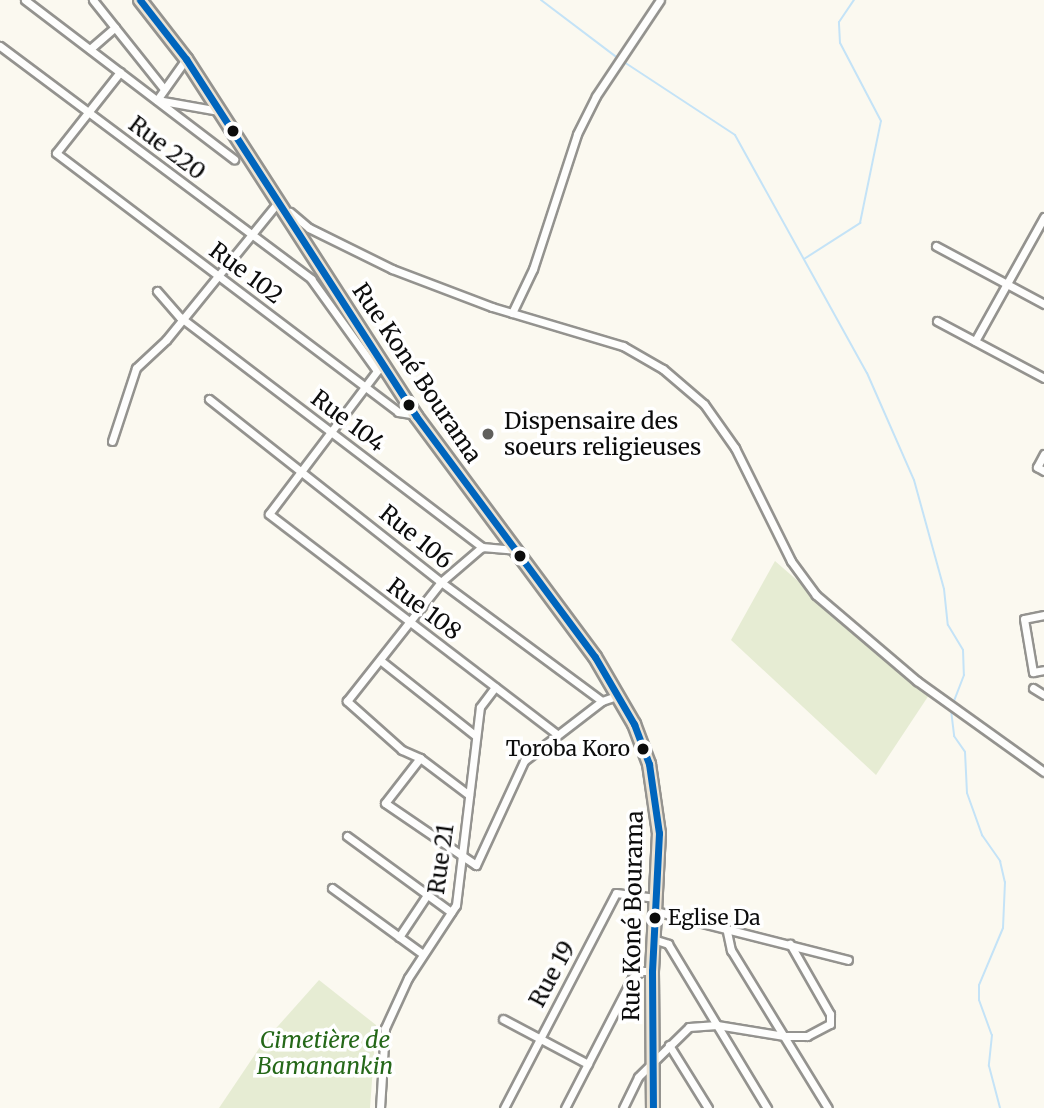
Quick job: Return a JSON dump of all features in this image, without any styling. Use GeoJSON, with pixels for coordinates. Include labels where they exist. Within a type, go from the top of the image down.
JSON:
{"type":"FeatureCollection","features":[{"type":"Feature","properties":{"kind":"highway","name":"Rue Koné Bourama"},"geometry":{"type":"LineString","coordinates":[[140,0],[186,59],[416,415],[620,695],[638,734],[654,790],[659,833],[652,971],[653,1108]]}},
{"type":"Feature","properties":{"kind":"street"},"geometry":{"type":"LineString","coordinates":[[25,0],[234,159]]}},
{"type":"Feature","properties":{"kind":"street"},"geometry":{"type":"LineString","coordinates":[[93,0],[164,89]]}},
{"type":"Feature","properties":{"kind":"street"},"geometry":{"type":"LineString","coordinates":[[512,313],[533,269],[577,134],[621,58],[660,0]]}},
{"type":"Feature","properties":{"kind":"street"},"geometry":{"type":"LineString","coordinates":[[90,49],[115,27]]}},
{"type":"Feature","properties":{"kind":"street","name":"Rue 220"},"geometry":{"type":"LineString","coordinates":[[0,46],[311,279],[377,371],[365,387]]}},
{"type":"Feature","properties":{"kind":"street"},"geometry":{"type":"LineString","coordinates":[[157,100],[186,59]]}},
{"type":"Feature","properties":{"kind":"street"},"geometry":{"type":"LineString","coordinates":[[88,113],[120,72]]}},
{"type":"Feature","properties":{"kind":"street"},"geometry":{"type":"LineString","coordinates":[[157,100],[219,111]]}},
{"type":"Feature","properties":{"kind":"street","name":"Rue 102"},"geometry":{"type":"LineString","coordinates":[[88,113],[56,153],[398,412],[416,415]]}},
{"type":"Feature","properties":{"kind":"street"},"geometry":{"type":"LineString","coordinates":[[112,441],[136,368],[166,340],[180,317],[217,275],[276,199],[309,228],[392,269],[512,313],[623,346],[663,369],[704,404],[735,448],[791,561],[816,595],[948,703],[1044,772]]}},
{"type":"Feature","properties":{"kind":"street"},"geometry":{"type":"LineString","coordinates":[[975,341],[1040,232],[1044,217]]}},
{"type":"Feature","properties":{"kind":"street"},"geometry":{"type":"LineString","coordinates":[[936,246],[1044,304]]}},
{"type":"Feature","properties":{"kind":"street","name":"Rue 104"},"geometry":{"type":"LineString","coordinates":[[157,291],[180,317],[482,547],[516,550]]}},
{"type":"Feature","properties":{"kind":"street"},"geometry":{"type":"LineString","coordinates":[[937,321],[1044,378]]}},
{"type":"Feature","properties":{"kind":"street"},"geometry":{"type":"LineString","coordinates":[[302,470],[329,430],[365,387]]}},
{"type":"Feature","properties":{"kind":"street","name":"Rue 106"},"geometry":{"type":"LineString","coordinates":[[209,399],[441,582],[601,701]]}},
{"type":"Feature","properties":{"kind":"street"},"geometry":{"type":"LineString","coordinates":[[1040,469],[1044,454]]}},
{"type":"Feature","properties":{"kind":"street","name":"Rue 108"},"geometry":{"type":"LineString","coordinates":[[302,470],[269,514],[557,734]]}},
{"type":"Feature","properties":{"kind":"street"},"geometry":{"type":"LineString","coordinates":[[469,795],[421,758],[402,750],[347,701],[441,582],[482,547]]}},
{"type":"Feature","properties":{"kind":"street"},"geometry":{"type":"LineString","coordinates":[[1044,615],[1024,619],[1033,672],[1044,670]]}},
{"type":"Feature","properties":{"kind":"street"},"geometry":{"type":"LineString","coordinates":[[380,660],[476,736]]}},
{"type":"Feature","properties":{"kind":"street","name":"Rue 21"},"geometry":{"type":"LineString","coordinates":[[380,1108],[385,1028],[424,954],[456,905],[480,707],[495,687]]}},
{"type":"Feature","properties":{"kind":"street"},"geometry":{"type":"LineString","coordinates":[[1033,688],[1044,695]]}},
{"type":"Feature","properties":{"kind":"street"},"geometry":{"type":"LineString","coordinates":[[421,758],[385,803],[476,865],[524,761],[601,701],[620,695]]}},
{"type":"Feature","properties":{"kind":"street"},"geometry":{"type":"LineString","coordinates":[[347,836],[451,912]]}},
{"type":"Feature","properties":{"kind":"street"},"geometry":{"type":"LineString","coordinates":[[332,888],[424,954]]}},
{"type":"Feature","properties":{"kind":"street","name":"Rue 19"},"geometry":{"type":"LineString","coordinates":[[504,1108],[616,893],[656,898]]}},
{"type":"Feature","properties":{"kind":"street"},"geometry":{"type":"LineString","coordinates":[[399,937],[427,895]]}},
{"type":"Feature","properties":{"kind":"street"},"geometry":{"type":"LineString","coordinates":[[656,911],[726,926],[848,960]]}},
{"type":"Feature","properties":{"kind":"street"},"geometry":{"type":"LineString","coordinates":[[726,926],[731,950],[828,1108]]}},
{"type":"Feature","properties":{"kind":"street"},"geometry":{"type":"LineString","coordinates":[[653,939],[668,944],[767,1108]]}},
{"type":"Feature","properties":{"kind":"street"},"geometry":{"type":"LineString","coordinates":[[623,1108],[652,1060],[689,1027],[717,1026],[784,1036],[807,1035],[830,1024],[830,1014],[790,944]]}},
{"type":"Feature","properties":{"kind":"street"},"geometry":{"type":"LineString","coordinates":[[565,1108],[632,978],[641,971],[652,971]]}},
{"type":"Feature","properties":{"kind":"street"},"geometry":{"type":"LineString","coordinates":[[503,1019],[588,1064]]}},
{"type":"Feature","properties":{"kind":"street"},"geometry":{"type":"LineString","coordinates":[[670,1045],[708,1108]]}},
{"type":"Feature","properties":{"kind":"green space"},"geometry":{"type":"Polygon","coordinates":[[[775,561],[929,695],[876,775],[731,640],[775,561]]]}},
{"type":"Feature","properties":{"kind":"green space","name":"Cimetière de Bamanankin"},"geometry":{"type":"Polygon","coordinates":[[[319,980],[376,1025],[370,1108],[219,1108],[262,1044],[319,980]]]}},
{"type":"Feature","properties":{"kind":"waterway"},"geometry":{"type":"LineString","coordinates":[[541,0],[619,59]]}},
{"type":"Feature","properties":{"kind":"waterway"},"geometry":{"type":"LineString","coordinates":[[804,259],[860,223],[881,121],[840,43],[839,22],[854,0]]}},
{"type":"Feature","properties":{"kind":"waterway"},"geometry":{"type":"LineString","coordinates":[[624,62],[735,135],[867,373],[914,480],[944,589],[948,625],[963,650],[964,675],[953,704]]}},
{"type":"Feature","properties":{"kind":"waterway"},"geometry":{"type":"LineString","coordinates":[[951,710],[954,736],[965,752],[967,793],[982,835],[1000,861],[1005,882],[1003,928],[979,985],[979,1000],[992,1035],[989,1066],[1000,1108]]}},
{"type":"Feature","properties":{"kind":"transit line"},"geometry":{"type":"LineString","coordinates":[[140,0],[186,59],[416,416],[595,657],[634,724],[649,764],[659,833],[652,971],[653,1108]]}},
{"type":"Feature","properties":{"kind":"place","name":"Dispensaire des soeurs religieuses"},"geometry":{"type":"Point","coordinates":[488,434]}},
{"type":"Feature","properties":{"kind":"place","name":"Toroba Koro"},"geometry":{"type":"Point","coordinates":[643,749]}},
{"type":"Feature","properties":{"kind":"place","name":"Eglise Da"},"geometry":{"type":"Point","coordinates":[655,918]}}]}
